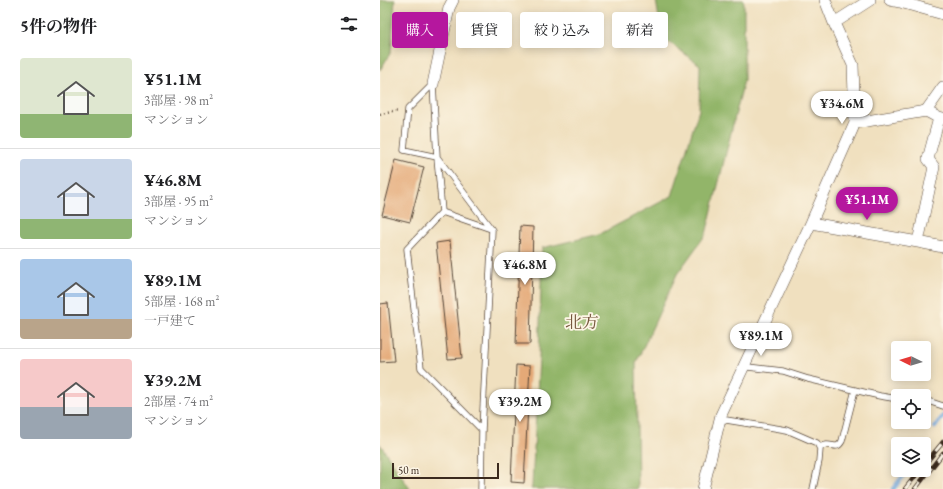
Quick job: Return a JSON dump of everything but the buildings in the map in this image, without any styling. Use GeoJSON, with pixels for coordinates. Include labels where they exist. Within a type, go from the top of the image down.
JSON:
{"type":"FeatureCollection","features":[{"type":"Feature","properties":{"kind":"street"},"geometry":{"type":"LineString","coordinates":[[433,84],[449,8],[453,0]]}},
{"type":"Feature","properties":{"kind":"street"},"geometry":{"type":"LineString","coordinates":[[703,489],[720,419],[811,223],[855,122],[853,65],[825,0]]}},
{"type":"Feature","properties":{"kind":"street"},"geometry":{"type":"LineString","coordinates":[[834,23],[870,0]]}},
{"type":"Feature","properties":{"kind":"street"},"geometry":{"type":"LineString","coordinates":[[890,0],[943,14]]}},
{"type":"Feature","properties":{"kind":"street"},"geometry":{"type":"LineString","coordinates":[[926,111],[943,87]]}},
{"type":"Feature","properties":{"kind":"street"},"geometry":{"type":"LineString","coordinates":[[855,122],[926,111],[941,119],[928,159],[934,167],[918,242]]}},
{"type":"Feature","properties":{"kind":"street"},"geometry":{"type":"LineString","coordinates":[[811,223],[918,242],[943,248]]}},
{"type":"Feature","properties":{"kind":"lane"},"geometry":{"type":"LineString","coordinates":[[433,84],[408,109],[404,150],[437,157],[492,230],[482,430],[481,489]]}},
{"type":"Feature","properties":{"kind":"lane"},"geometry":{"type":"LineString","coordinates":[[433,84],[442,212],[407,248],[421,368],[482,430]]}},
{"type":"Feature","properties":{"kind":"lane"},"geometry":{"type":"LineString","coordinates":[[442,212],[492,230]]}},
{"type":"Feature","properties":{"kind":"lane"},"geometry":{"type":"LineString","coordinates":[[744,366],[748,368],[783,371],[808,379],[891,397]]}},
{"type":"Feature","properties":{"kind":"lane"},"geometry":{"type":"LineString","coordinates":[[819,447],[840,445],[855,390]]}},
{"type":"Feature","properties":{"kind":"lane"},"geometry":{"type":"LineString","coordinates":[[931,402],[943,406]]}},
{"type":"Feature","properties":{"kind":"lane"},"geometry":{"type":"LineString","coordinates":[[720,419],[787,430],[818,443],[820,449],[820,461],[813,489]]}},
{"type":"Feature","properties":{"kind":"path"},"geometry":{"type":"LineString","coordinates":[[380,114],[408,109]]}},
{"type":"Feature","properties":{"kind":"green space"},"geometry":{"type":"Polygon","coordinates":[[[380,0],[395,0],[394,12],[392,12],[391,52],[380,70],[380,0]]]}},
{"type":"Feature","properties":{"kind":"green space"},"geometry":{"type":"Polygon","coordinates":[[[656,0],[743,0],[744,3],[744,80],[706,234],[677,274],[636,363],[638,489],[531,489],[539,358],[542,248],[600,234],[672,196],[699,110],[700,65],[668,41],[668,12],[658,12],[656,0]]]}},
{"type":"Feature","properties":{"kind":"green space"},"geometry":{"type":"Polygon","coordinates":[[[380,444],[410,489],[380,489],[380,444]]]}},
{"type":"Feature","properties":{"kind":"waterway"},"geometry":{"type":"LineString","coordinates":[[935,427],[943,416]]}},
{"type":"Feature","properties":{"kind":"waterway"},"geometry":{"type":"LineString","coordinates":[[893,489],[902,477]]}},
{"type":"Feature","properties":{"kind":"railway"},"geometry":{"type":"LineString","coordinates":[[931,457],[943,442]]}},
{"type":"Feature","properties":{"kind":"railway"},"geometry":{"type":"LineString","coordinates":[[915,489],[943,453]]}},
{"type":"Feature","properties":{"kind":"railway"},"geometry":{"type":"LineString","coordinates":[[905,489],[914,477]]}},
{"type":"Feature","properties":{"kind":"district","name":"北方"},"geometry":{"type":"Point","coordinates":[582,322]}}]}
